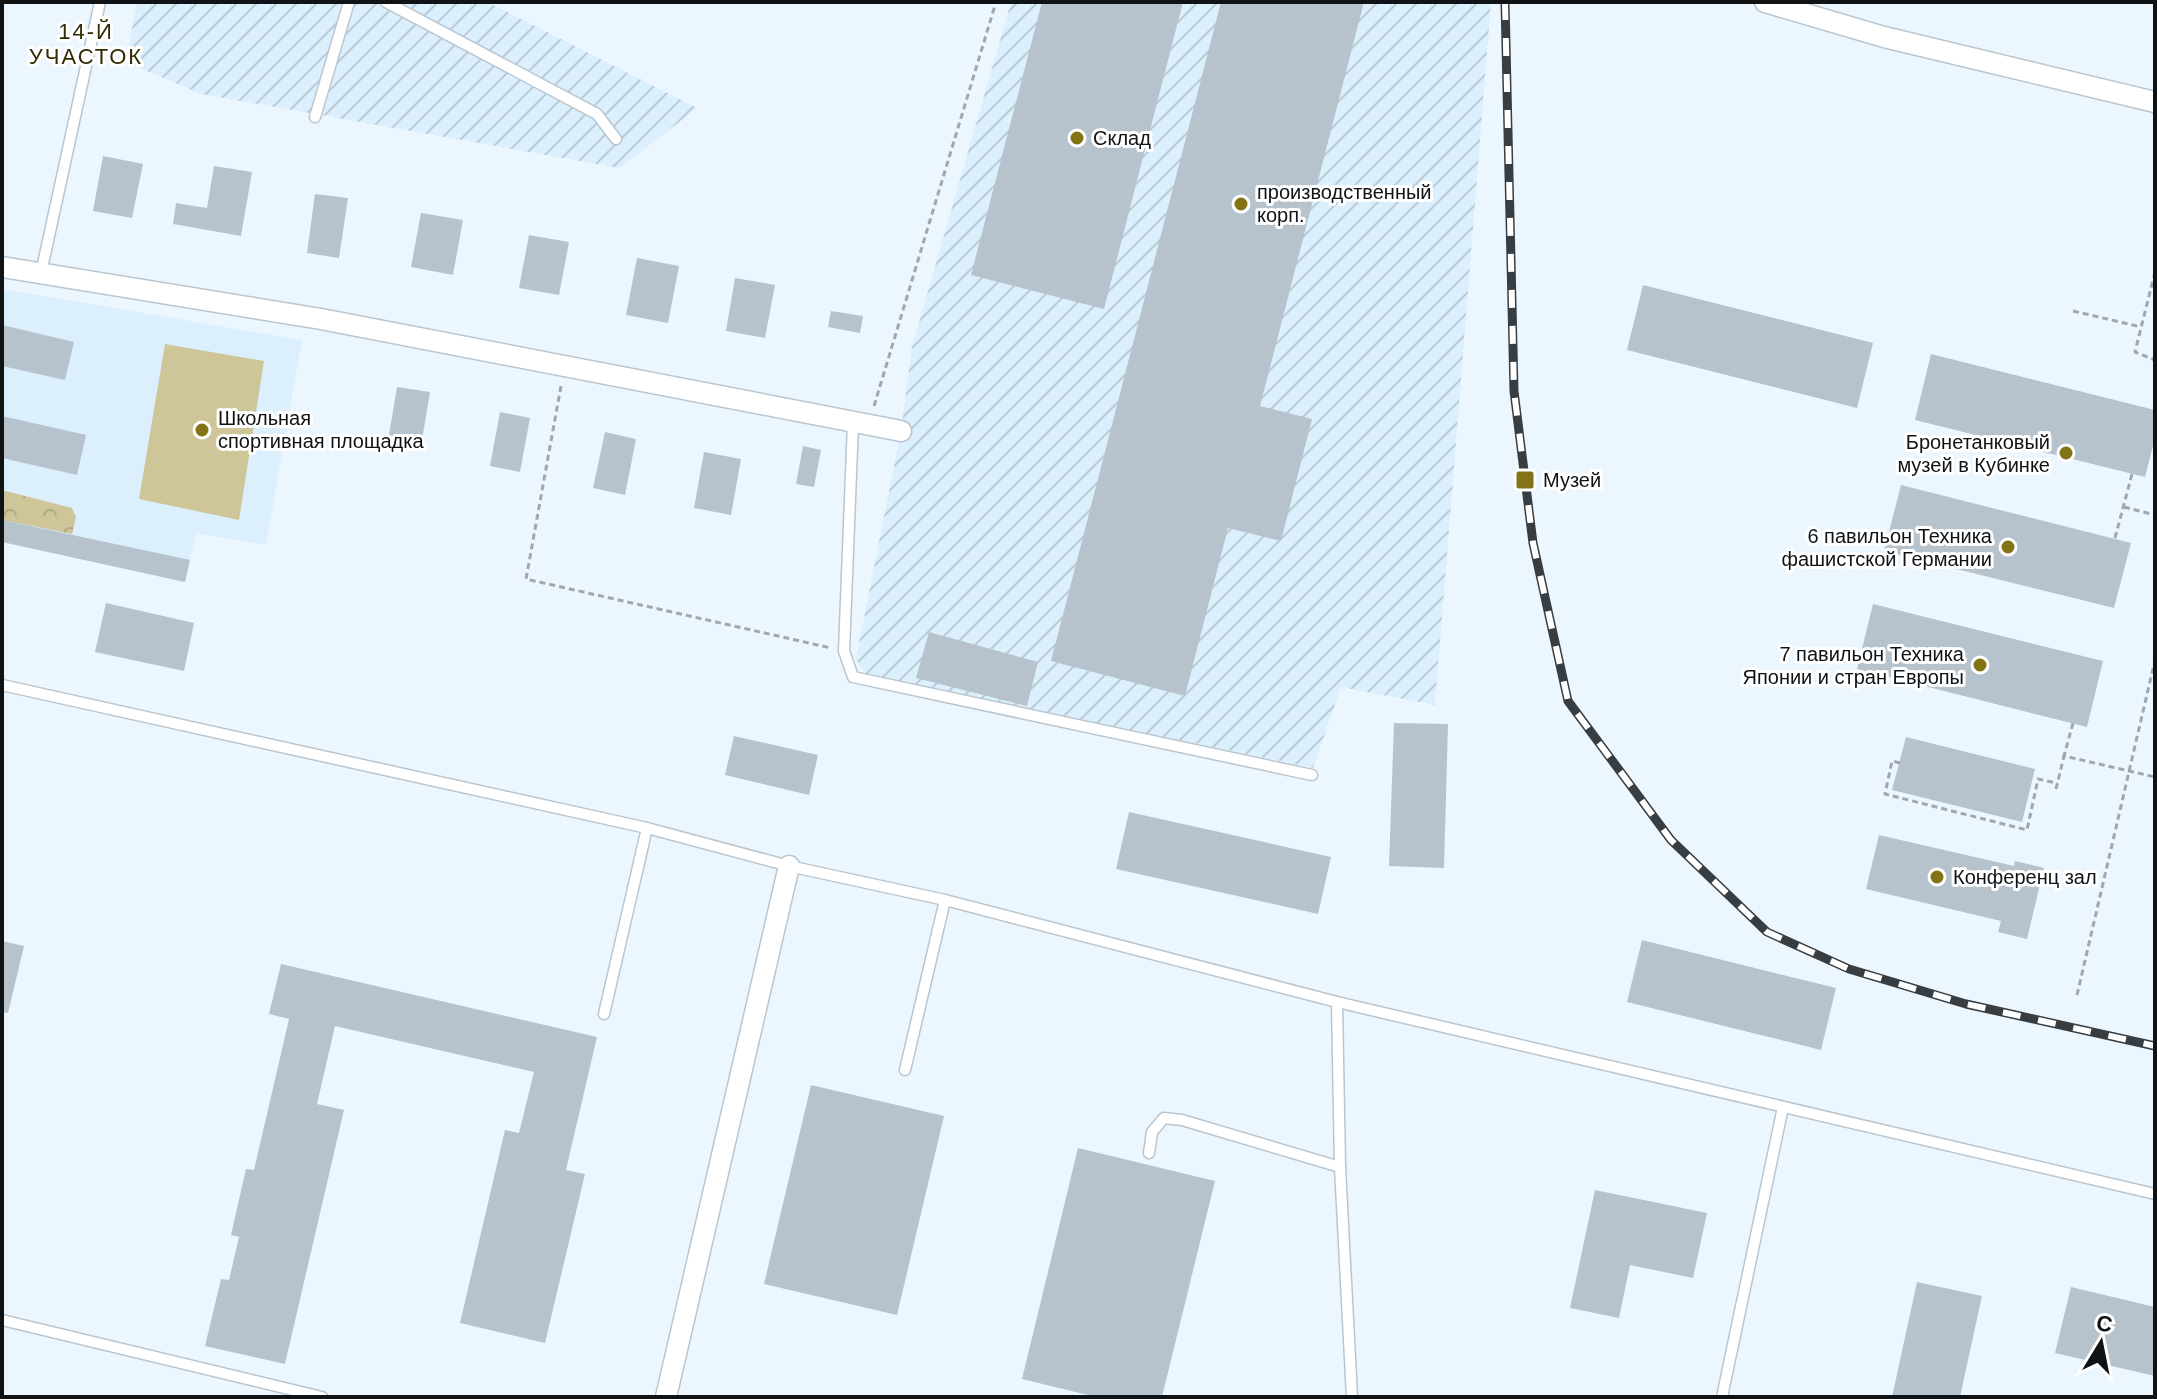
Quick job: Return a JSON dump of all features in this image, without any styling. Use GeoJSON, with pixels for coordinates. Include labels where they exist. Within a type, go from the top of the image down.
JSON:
{"type":"FeatureCollection","features":[{"type":"Feature","properties":{"kind":"street"},"geometry":{"type":"LineString","coordinates":[[1765,2],[1884,37],[2155,102]]}},
{"type":"Feature","properties":{"kind":"street"},"geometry":{"type":"LineString","coordinates":[[2,267],[321,319],[901,431]]}},
{"type":"Feature","properties":{"kind":"street"},"geometry":{"type":"LineString","coordinates":[[666,1397],[789,866]]}},
{"type":"Feature","properties":{"kind":"lane"},"geometry":{"type":"LineString","coordinates":[[41,273],[100,2]]}},
{"type":"Feature","properties":{"kind":"lane"},"geometry":{"type":"LineString","coordinates":[[315,117],[349,2]]}},
{"type":"Feature","properties":{"kind":"lane"},"geometry":{"type":"LineString","coordinates":[[386,2],[597,114],[616,139]]}},
{"type":"Feature","properties":{"kind":"lane"},"geometry":{"type":"LineString","coordinates":[[860,424],[844,651],[853,677],[1312,775]]}},
{"type":"Feature","properties":{"kind":"lane"},"geometry":{"type":"LineString","coordinates":[[2,685],[647,828],[789,866],[945,900],[1337,1002],[2155,1194]]}},
{"type":"Feature","properties":{"kind":"lane"},"geometry":{"type":"LineString","coordinates":[[604,1014],[647,828]]}},
{"type":"Feature","properties":{"kind":"lane"},"geometry":{"type":"LineString","coordinates":[[905,1070],[945,900]]}},
{"type":"Feature","properties":{"kind":"lane"},"geometry":{"type":"LineString","coordinates":[[1337,1002],[1340,1167],[1352,1397]]}},
{"type":"Feature","properties":{"kind":"lane"},"geometry":{"type":"LineString","coordinates":[[1722,1397],[1783,1107]]}},
{"type":"Feature","properties":{"kind":"lane"},"geometry":{"type":"LineString","coordinates":[[1149,1153],[1152,1132],[1164,1118],[1182,1120],[1340,1167]]}},
{"type":"Feature","properties":{"kind":"lane"},"geometry":{"type":"LineString","coordinates":[[2,1320],[294,1394],[322,1397]]}},
{"type":"Feature","properties":{"kind":"path"},"geometry":{"type":"LineString","coordinates":[[860,424],[996,2]]}},
{"type":"Feature","properties":{"kind":"path"},"geometry":{"type":"LineString","coordinates":[[2155,272],[2135,352],[2155,360]]}},
{"type":"Feature","properties":{"kind":"path"},"geometry":{"type":"LineString","coordinates":[[2073,311],[2141,327]]}},
{"type":"Feature","properties":{"kind":"path"},"geometry":{"type":"LineString","coordinates":[[565,367],[526,579],[844,651]]}},
{"type":"Feature","properties":{"kind":"path"},"geometry":{"type":"LineString","coordinates":[[2115,538],[2132,474]]}},
{"type":"Feature","properties":{"kind":"path"},"geometry":{"type":"LineString","coordinates":[[2124,507],[2155,515]]}},
{"type":"Feature","properties":{"kind":"path"},"geometry":{"type":"LineString","coordinates":[[2077,995],[2155,660]]}},
{"type":"Feature","properties":{"kind":"path"},"geometry":{"type":"LineString","coordinates":[[2056,789],[2073,723]]}},
{"type":"Feature","properties":{"kind":"path"},"geometry":{"type":"LineString","coordinates":[[2064,756],[2155,777]]}},
{"type":"Feature","properties":{"kind":"path"},"geometry":{"type":"LineString","coordinates":[[1900,763],[1892,761],[1885,794],[2027,830],[2038,779],[2057,783]]}},
{"type":"Feature","properties":{"kind":"shaded area"},"geometry":{"type":"Polygon","coordinates":[[[137,2],[488,2],[697,108],[620,168],[201,94],[126,62],[137,2]]]}},
{"type":"Feature","properties":{"kind":"shaded area"},"geometry":{"type":"Polygon","coordinates":[[[1011,2],[1491,2],[1435,705],[1341,687],[1313,768],[866,674],[856,659],[901,431],[912,347],[1011,2]]]}},
{"type":"Feature","properties":{"kind":"shaded area"},"geometry":{"type":"Polygon","coordinates":[[[2,289],[302,340],[266,545],[196,533],[185,582],[2,542],[2,289]]]}},
{"type":"Feature","properties":{"kind":"green space","name":"Школьная спортивная площадка"},"geometry":{"type":"Polygon","coordinates":[[[165,344],[264,361],[239,520],[139,499],[165,344]]]}},
{"type":"Feature","properties":{"kind":"green space"},"geometry":{"type":"Polygon","coordinates":[[[2,490],[72,508],[76,517],[72,534],[2,520],[2,490]]]}},
{"type":"Feature","properties":{"kind":"building","name":"Склад"},"geometry":{"type":"Polygon","coordinates":[[[1042,2],[1183,2],[1104,309],[971,275],[1042,2]]]}},
{"type":"Feature","properties":{"kind":"building","name":"производственный корп."},"geometry":{"type":"Polygon","coordinates":[[[1221,2],[1364,2],[1260,406],[1312,419],[1281,541],[1228,528],[1185,696],[1051,661],[1221,2]]]}},
{"type":"Feature","properties":{"kind":"building"},"geometry":{"type":"Polygon","coordinates":[[[103,156],[143,164],[132,218],[93,211],[103,156]]]}},
{"type":"Feature","properties":{"kind":"building"},"geometry":{"type":"Polygon","coordinates":[[[214,166],[252,172],[241,236],[173,224],[176,203],[207,208],[214,166]]]}},
{"type":"Feature","properties":{"kind":"building"},"geometry":{"type":"Polygon","coordinates":[[[315,194],[348,198],[339,258],[307,253],[315,194]]]}},
{"type":"Feature","properties":{"kind":"building"},"geometry":{"type":"Polygon","coordinates":[[[421,213],[463,220],[453,275],[411,267],[421,213]]]}},
{"type":"Feature","properties":{"kind":"building"},"geometry":{"type":"Polygon","coordinates":[[[529,235],[569,242],[559,295],[519,288],[529,235]]]}},
{"type":"Feature","properties":{"kind":"building"},"geometry":{"type":"Polygon","coordinates":[[[637,258],[679,266],[668,323],[626,315],[637,258]]]}},
{"type":"Feature","properties":{"kind":"building"},"geometry":{"type":"Polygon","coordinates":[[[735,278],[775,285],[765,338],[726,331],[735,278]]]}},
{"type":"Feature","properties":{"kind":"building"},"geometry":{"type":"Polygon","coordinates":[[[1643,285],[1873,343],[1857,408],[1627,350],[1643,285]]]}},
{"type":"Feature","properties":{"kind":"building"},"geometry":{"type":"Polygon","coordinates":[[[831,311],[863,316],[860,333],[828,327],[831,311]]]}},
{"type":"Feature","properties":{"kind":"building"},"geometry":{"type":"Polygon","coordinates":[[[2,325],[74,342],[65,380],[2,366],[2,325]]]}},
{"type":"Feature","properties":{"kind":"building"},"geometry":{"type":"Polygon","coordinates":[[[1931,354],[2155,410],[2155,438],[2145,477],[1915,420],[1931,354]]]}},
{"type":"Feature","properties":{"kind":"building"},"geometry":{"type":"Polygon","coordinates":[[[397,387],[430,392],[421,446],[388,441],[397,387]]]}},
{"type":"Feature","properties":{"kind":"building"},"geometry":{"type":"Polygon","coordinates":[[[500,412],[530,418],[520,472],[490,466],[500,412]]]}},
{"type":"Feature","properties":{"kind":"building"},"geometry":{"type":"Polygon","coordinates":[[[2,416],[86,435],[77,475],[2,458],[2,416]]]}},
{"type":"Feature","properties":{"kind":"building"},"geometry":{"type":"Polygon","coordinates":[[[605,432],[636,439],[625,495],[593,488],[605,432]]]}},
{"type":"Feature","properties":{"kind":"building"},"geometry":{"type":"Polygon","coordinates":[[[803,446],[821,450],[814,487],[796,484],[803,446]]]}},
{"type":"Feature","properties":{"kind":"building"},"geometry":{"type":"Polygon","coordinates":[[[704,452],[741,459],[731,515],[694,508],[704,452]]]}},
{"type":"Feature","properties":{"kind":"building","name":"6 павильон Техника фашистской Германии"},"geometry":{"type":"Polygon","coordinates":[[[1901,485],[2131,543],[2114,608],[1884,551],[1901,485]]]}},
{"type":"Feature","properties":{"kind":"building"},"geometry":{"type":"Polygon","coordinates":[[[2,520],[190,560],[185,582],[2,542],[2,520]]]}},
{"type":"Feature","properties":{"kind":"building"},"geometry":{"type":"Polygon","coordinates":[[[106,603],[194,623],[184,671],[95,652],[106,603]]]}},
{"type":"Feature","properties":{"kind":"building","name":"7 павильон Техника Японии и стран Европы"},"geometry":{"type":"Polygon","coordinates":[[[1873,604],[2103,661],[2087,727],[1857,669],[1873,604]]]}},
{"type":"Feature","properties":{"kind":"building"},"geometry":{"type":"Polygon","coordinates":[[[929,632],[1038,662],[1027,706],[916,678],[929,632]]]}},
{"type":"Feature","properties":{"kind":"building"},"geometry":{"type":"Polygon","coordinates":[[[1394,723],[1448,724],[1444,868],[1389,866],[1394,723]]]}},
{"type":"Feature","properties":{"kind":"building"},"geometry":{"type":"Polygon","coordinates":[[[734,736],[818,755],[809,795],[725,775],[734,736]]]}},
{"type":"Feature","properties":{"kind":"building"},"geometry":{"type":"Polygon","coordinates":[[[1906,737],[2035,769],[2022,822],[1892,790],[1906,737]]]}},
{"type":"Feature","properties":{"kind":"building"},"geometry":{"type":"Polygon","coordinates":[[[1129,812],[1331,857],[1318,914],[1116,869],[1129,812]]]}},
{"type":"Feature","properties":{"kind":"building","name":"Конференц зал"},"geometry":{"type":"Polygon","coordinates":[[[1879,835],[2014,866],[2015,861],[2044,868],[2027,939],[1998,932],[2001,921],[1866,889],[1879,835]]]}},
{"type":"Feature","properties":{"kind":"building"},"geometry":{"type":"Polygon","coordinates":[[[1642,940],[1836,988],[1821,1050],[1627,1002],[1642,940]]]}},
{"type":"Feature","properties":{"kind":"building"},"geometry":{"type":"Polygon","coordinates":[[[2,941],[24,946],[8,1013],[2,1012],[2,941]]]}},
{"type":"Feature","properties":{"kind":"building"},"geometry":{"type":"Polygon","coordinates":[[[281,964],[597,1037],[566,1170],[585,1174],[545,1343],[460,1323],[505,1130],[519,1133],[534,1072],[335,1026],[317,1104],[344,1110],[285,1364],[205,1346],[221,1279],[229,1280],[239,1237],[231,1235],[246,1169],[254,1170],[289,1019],[269,1014],[281,964]]]}},
{"type":"Feature","properties":{"kind":"building"},"geometry":{"type":"Polygon","coordinates":[[[811,1085],[944,1116],[897,1315],[764,1284],[811,1085]]]}},
{"type":"Feature","properties":{"kind":"building"},"geometry":{"type":"Polygon","coordinates":[[[1078,1148],[1215,1181],[1162,1397],[1096,1397],[1022,1379],[1078,1148]]]}},
{"type":"Feature","properties":{"kind":"building"},"geometry":{"type":"Polygon","coordinates":[[[1595,1190],[1707,1213],[1693,1278],[1630,1265],[1619,1318],[1570,1308],[1595,1190]]]}},
{"type":"Feature","properties":{"kind":"building"},"geometry":{"type":"Polygon","coordinates":[[[1917,1282],[1982,1296],[1960,1397],[1892,1397],[1917,1282]]]}},
{"type":"Feature","properties":{"kind":"building"},"geometry":{"type":"Polygon","coordinates":[[[2071,1287],[2155,1307],[2155,1376],[2055,1353],[2071,1287]]]}},
{"type":"Feature","properties":{"kind":"railway"},"geometry":{"type":"LineString","coordinates":[[1505,2],[1514,391],[1533,543],[1568,701],[1671,840],[1767,932],[1849,969],[1966,1004],[2155,1046]]}},
{"type":"Feature","properties":{"kind":"place","name":"Склад"},"geometry":{"type":"Point","coordinates":[1077,138]}},
{"type":"Feature","properties":{"kind":"place","name":"производственный корп."},"geometry":{"type":"Point","coordinates":[1241,204]}},
{"type":"Feature","properties":{"kind":"place","name":"Школьная спортивная площадка"},"geometry":{"type":"Point","coordinates":[202,430]}},
{"type":"Feature","properties":{"kind":"place","name":"Бронетанковый музей в Кубинке"},"geometry":{"type":"Point","coordinates":[2066,453]}},
{"type":"Feature","properties":{"kind":"place","name":"Музей"},"geometry":{"type":"Point","coordinates":[1525,480]}},
{"type":"Feature","properties":{"kind":"place","name":"6 павильон Техника фашистской Германии"},"geometry":{"type":"Point","coordinates":[2008,547]}},
{"type":"Feature","properties":{"kind":"place","name":"7 павильон Техника Японии и стран Европы"},"geometry":{"type":"Point","coordinates":[1980,665]}},
{"type":"Feature","properties":{"kind":"place","name":"Конференц зал"},"geometry":{"type":"Point","coordinates":[1937,877]}},
{"type":"Feature","properties":{"kind":"district","name":"14-Й УЧАСТОК"},"geometry":{"type":"Point","coordinates":[86,44]}}]}
